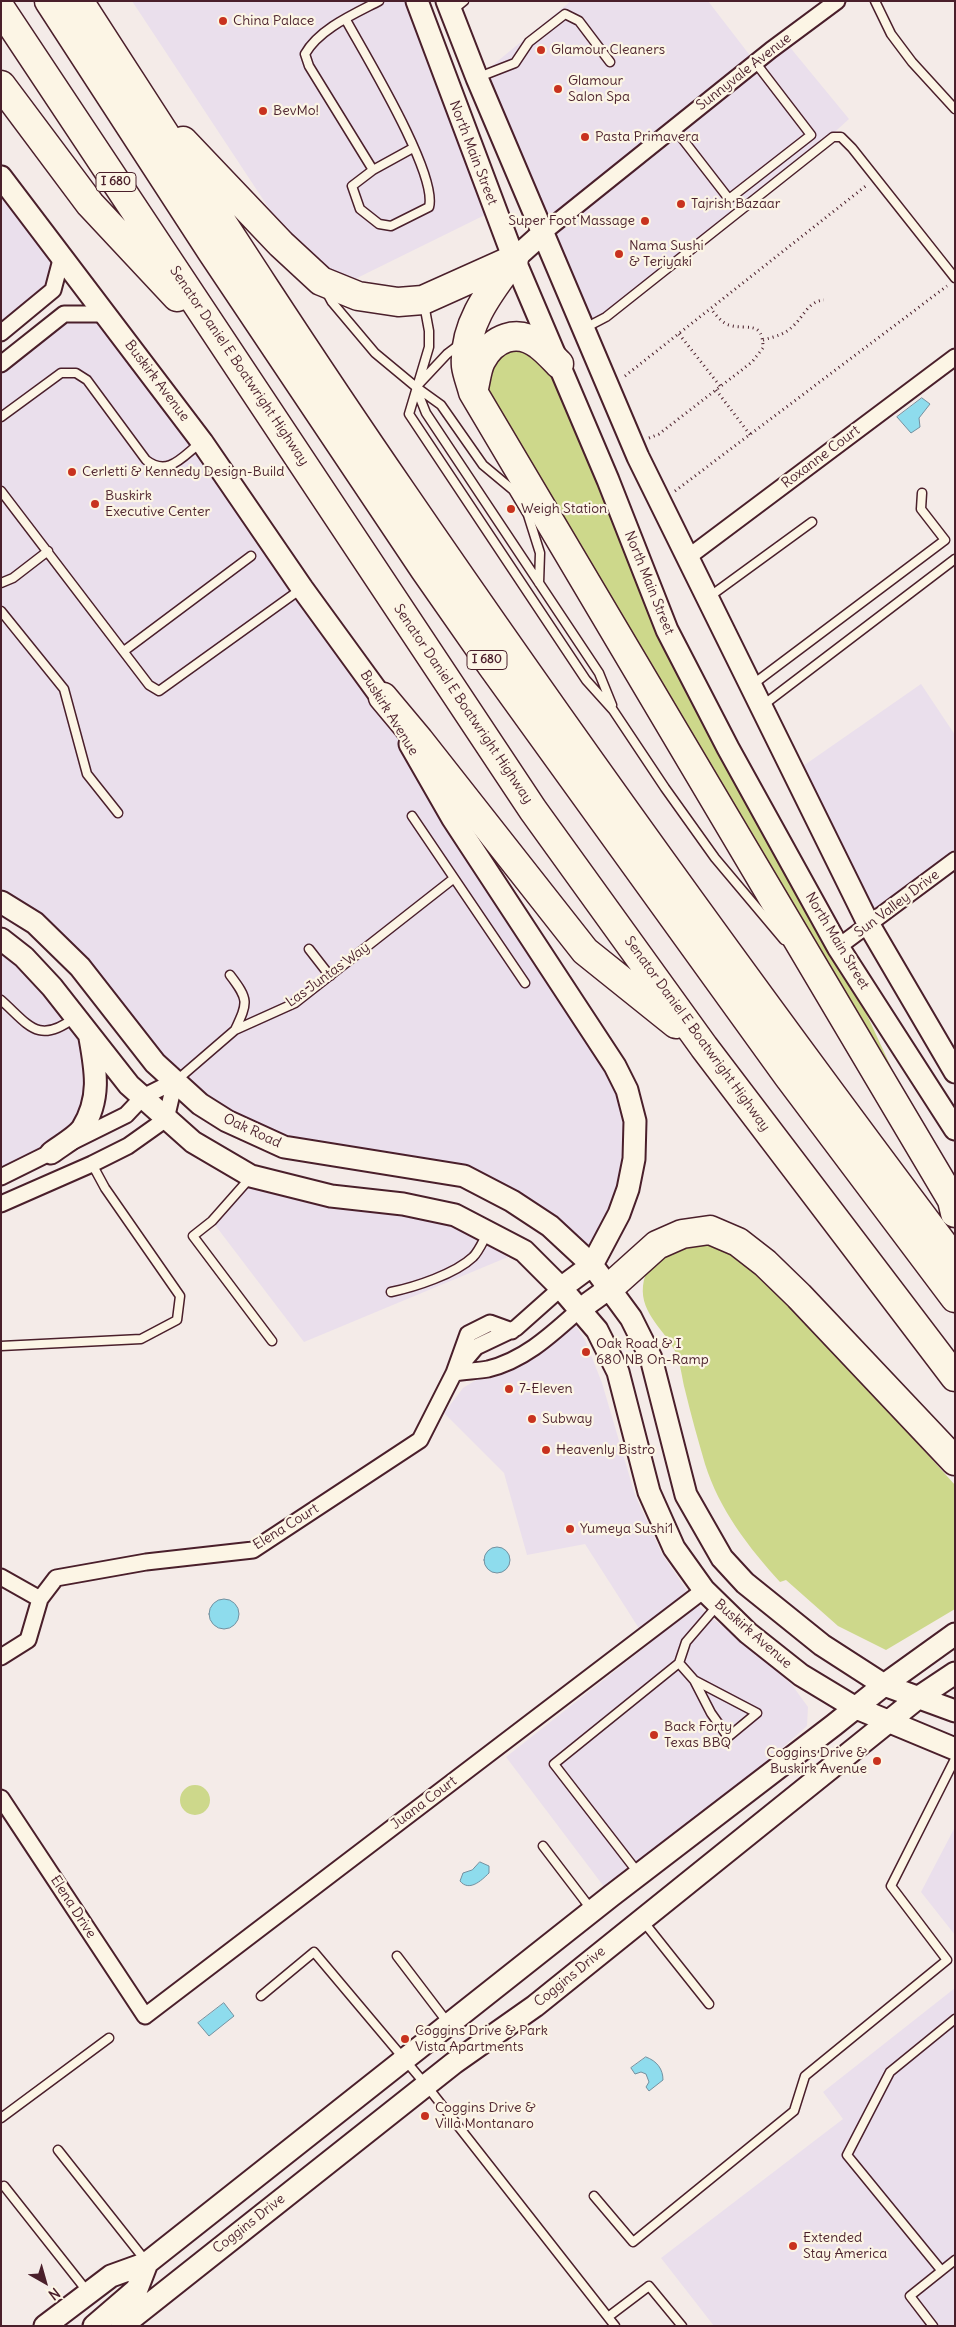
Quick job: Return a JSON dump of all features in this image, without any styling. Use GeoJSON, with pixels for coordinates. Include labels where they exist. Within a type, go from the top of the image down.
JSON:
{"type":"FeatureCollection","features":[{"type":"Feature","properties":{"kind":"highway","name":"I 680"},"geometry":{"type":"LineString","coordinates":[[49,1],[228,276],[424,570],[788,1076],[955,1298]]}},
{"type":"Feature","properties":{"kind":"highway","name":"I 680"},"geometry":{"type":"LineString","coordinates":[[79,1],[321,372],[502,635],[778,1025],[955,1260]]}},
{"type":"Feature","properties":{"kind":"highway","name":"Senator Daniel E Boatwright Highway"},"geometry":{"type":"LineString","coordinates":[[1,9],[533,810],[704,1047],[955,1376]]}},
{"type":"Feature","properties":{"kind":"highway"},"geometry":{"type":"LineString","coordinates":[[1,85],[90,204],[231,355]]}},
{"type":"Feature","properties":{"kind":"highway"},"geometry":{"type":"LineString","coordinates":[[140,97],[281,244],[321,281],[358,296],[398,302],[423,300],[514,260]]}},
{"type":"Feature","properties":{"kind":"highway"},"geometry":{"type":"LineString","coordinates":[[514,260],[483,300],[468,338],[466,366],[473,392],[827,986],[952,1200],[955,1213]]}},
{"type":"Feature","properties":{"kind":"highway"},"geometry":{"type":"LineString","coordinates":[[473,392],[480,363],[489,348],[502,338],[518,336],[538,344],[559,364]]}},
{"type":"Feature","properties":{"kind":"highway"},"geometry":{"type":"LineString","coordinates":[[383,697],[585,951],[704,1047]]}},
{"type":"Feature","properties":{"kind":"highway"},"geometry":{"type":"LineString","coordinates":[[608,1289],[657,1245],[682,1234],[710,1230],[738,1242],[765,1263],[799,1296],[955,1461]]}},
{"type":"Feature","properties":{"kind":"main road","name":"North Main Street"},"geometry":{"type":"LineString","coordinates":[[417,1],[514,260],[559,364],[667,630],[728,748],[838,947],[955,1129]]}},
{"type":"Feature","properties":{"kind":"main road"},"geometry":{"type":"LineString","coordinates":[[455,5],[477,78],[632,445],[869,925],[953,1064]]}},
{"type":"Feature","properties":{"kind":"main road","name":"Buskirk Avenue"},"geometry":{"type":"LineString","coordinates":[[1,177],[202,442],[302,588],[383,697],[453,819],[615,1066],[627,1090],[636,1121],[634,1159],[630,1181],[619,1214],[592,1265],[561,1288],[597,1330],[618,1372],[649,1492],[674,1548],[711,1597],[748,1633],[801,1675],[854,1707],[955,1749]]}},
{"type":"Feature","properties":{"kind":"main road","name":"Sunnyvale Avenue"},"geometry":{"type":"LineString","coordinates":[[514,260],[543,233]]}},
{"type":"Feature","properties":{"kind":"main road","name":"Oak Road"},"geometry":{"type":"LineString","coordinates":[[1,902],[35,923],[80,967],[155,1063],[200,1104],[227,1121],[284,1147],[464,1176],[512,1202],[550,1226],[592,1265]]}},
{"type":"Feature","properties":{"kind":"main road"},"geometry":{"type":"LineString","coordinates":[[3,943],[24,957],[52,987],[129,1085],[193,1142],[251,1176],[331,1196],[402,1204],[455,1214],[524,1252],[561,1288]]}},
{"type":"Feature","properties":{"kind":"main road"},"geometry":{"type":"LineString","coordinates":[[51,1153],[81,1130],[95,1100],[95,1069],[89,1036]]}},
{"type":"Feature","properties":{"kind":"main road"},"geometry":{"type":"LineString","coordinates":[[592,1265],[631,1318],[651,1358],[686,1495],[722,1558],[745,1583],[822,1645],[884,1684],[955,1711]]}},
{"type":"Feature","properties":{"kind":"main road"},"geometry":{"type":"LineString","coordinates":[[579,1310],[608,1289]]}},
{"type":"Feature","properties":{"kind":"main road"},"geometry":{"type":"LineString","coordinates":[[45,2326],[111,2276],[147,2263],[639,1874],[834,1725],[884,1684],[955,1634]]}},
{"type":"Feature","properties":{"kind":"main road","name":"Coggins Drive"},"geometry":{"type":"LineString","coordinates":[[94,2326],[125,2320],[426,2085],[535,2006],[919,1697],[955,1673]]}},
{"type":"Feature","properties":{"kind":"main road","name":"Coggins Drive"},"geometry":{"type":"LineString","coordinates":[[125,2320],[147,2263]]}},
{"type":"Feature","properties":{"kind":"street","name":"Sunnyvale Avenue"},"geometry":{"type":"LineString","coordinates":[[543,233],[755,62],[837,1]]}},
{"type":"Feature","properties":{"kind":"street"},"geometry":{"type":"LineString","coordinates":[[1,333],[53,290],[62,256]]}},
{"type":"Feature","properties":{"kind":"street"},"geometry":{"type":"LineString","coordinates":[[1,364],[64,314],[106,314]]}},
{"type":"Feature","properties":{"kind":"street","name":"Roxanne Court"},"geometry":{"type":"LineString","coordinates":[[687,558],[955,356]]}},
{"type":"Feature","properties":{"kind":"street","name":"Sun Valley Drive"},"geometry":{"type":"LineString","coordinates":[[838,947],[955,860]]}},
{"type":"Feature","properties":{"kind":"street"},"geometry":{"type":"LineString","coordinates":[[1,1204],[128,1146],[166,1119],[175,1081]]}},
{"type":"Feature","properties":{"kind":"street","name":"Las Juntas Way"},"geometry":{"type":"LineString","coordinates":[[1,1177],[126,1115],[143,1097],[175,1081]]}},
{"type":"Feature","properties":{"kind":"street","name":"Elena Court"},"geometry":{"type":"LineString","coordinates":[[40,1598],[56,1578],[146,1562],[253,1550],[420,1440],[454,1373],[476,1347],[512,1331],[561,1288]]}},
{"type":"Feature","properties":{"kind":"street"},"geometry":{"type":"LineString","coordinates":[[454,1373],[490,1368],[527,1352],[541,1344],[579,1310]]}},
{"type":"Feature","properties":{"kind":"street"},"geometry":{"type":"LineString","coordinates":[[1,1577],[40,1598],[28,1640],[1,1657]]}},
{"type":"Feature","properties":{"kind":"street","name":"Juana Court"},"geometry":{"type":"LineString","coordinates":[[145,2016],[711,1597]]}},
{"type":"Feature","properties":{"kind":"street","name":"Elena Drive"},"geometry":{"type":"LineString","coordinates":[[1,1798],[145,2016]]}},
{"type":"Feature","properties":{"kind":"lane"},"geometry":{"type":"LineString","coordinates":[[373,170],[309,66],[305,54],[324,32],[379,1]]}},
{"type":"Feature","properties":{"kind":"lane"},"geometry":{"type":"LineString","coordinates":[[875,1],[891,34],[912,62],[955,109]]}},
{"type":"Feature","properties":{"kind":"lane"},"geometry":{"type":"LineString","coordinates":[[477,78],[515,63],[529,42],[565,14],[579,21],[610,62]]}},
{"type":"Feature","properties":{"kind":"lane"},"geometry":{"type":"LineString","coordinates":[[346,20],[401,119],[413,148],[429,188],[429,207],[391,226],[379,224],[360,209],[352,186],[373,170],[413,148]]}},
{"type":"Feature","properties":{"kind":"lane"},"geometry":{"type":"LineString","coordinates":[[674,128],[730,199],[811,135],[755,62]]}},
{"type":"Feature","properties":{"kind":"lane"},"geometry":{"type":"LineString","coordinates":[[583,329],[606,317],[826,140],[833,137],[841,137],[955,279]]}},
{"type":"Feature","properties":{"kind":"lane"},"geometry":{"type":"LineString","coordinates":[[321,281],[332,302],[375,352],[416,387],[441,405],[482,465],[513,490],[528,514],[540,553],[539,583]]}},
{"type":"Feature","properties":{"kind":"lane"},"geometry":{"type":"LineString","coordinates":[[423,300],[429,347],[409,414],[586,680],[613,710],[664,788],[716,858],[790,947]]}},
{"type":"Feature","properties":{"kind":"lane"},"geometry":{"type":"LineString","coordinates":[[416,387],[447,354],[468,338]]}},
{"type":"Feature","properties":{"kind":"lane"},"geometry":{"type":"LineString","coordinates":[[1,417],[61,373],[76,373],[87,380],[146,460],[153,465],[160,468],[169,467],[202,442]]}},
{"type":"Feature","properties":{"kind":"lane"},"geometry":{"type":"LineString","coordinates":[[416,387],[426,413],[600,673],[613,710]]}},
{"type":"Feature","properties":{"kind":"lane"},"geometry":{"type":"LineString","coordinates":[[1,490],[149,685],[159,691],[302,588]]}},
{"type":"Feature","properties":{"kind":"lane"},"geometry":{"type":"LineString","coordinates":[[751,686],[945,540],[921,509],[922,492]]}},
{"type":"Feature","properties":{"kind":"lane"},"geometry":{"type":"LineString","coordinates":[[707,598],[812,522]]}},
{"type":"Feature","properties":{"kind":"lane"},"geometry":{"type":"LineString","coordinates":[[1,583],[13,578],[48,551]]}},
{"type":"Feature","properties":{"kind":"lane"},"geometry":{"type":"LineString","coordinates":[[124,651],[251,556]]}},
{"type":"Feature","properties":{"kind":"lane"},"geometry":{"type":"LineString","coordinates":[[761,707],[955,559]]}},
{"type":"Feature","properties":{"kind":"lane"},"geometry":{"type":"LineString","coordinates":[[1,611],[64,689],[87,774],[118,813]]}},
{"type":"Feature","properties":{"kind":"lane"},"geometry":{"type":"LineString","coordinates":[[412,816],[525,983]]}},
{"type":"Feature","properties":{"kind":"lane","name":"Las Juntas Way"},"geometry":{"type":"LineString","coordinates":[[175,1081],[235,1030],[295,1003],[454,879]]}},
{"type":"Feature","properties":{"kind":"lane"},"geometry":{"type":"LineString","coordinates":[[309,949],[330,976]]}},
{"type":"Feature","properties":{"kind":"lane"},"geometry":{"type":"LineString","coordinates":[[796,953],[827,986]]}},
{"type":"Feature","properties":{"kind":"lane"},"geometry":{"type":"LineString","coordinates":[[230,975],[242,992],[246,1007],[235,1030]]}},
{"type":"Feature","properties":{"kind":"lane"},"geometry":{"type":"LineString","coordinates":[[1,1000],[36,1030],[46,1032],[61,1028],[75,1017]]}},
{"type":"Feature","properties":{"kind":"lane"},"geometry":{"type":"LineString","coordinates":[[1,1346],[141,1339],[176,1320],[180,1296],[105,1188],[92,1164]]}},
{"type":"Feature","properties":{"kind":"lane"},"geometry":{"type":"LineString","coordinates":[[251,1176],[212,1221],[193,1236],[272,1341]]}},
{"type":"Feature","properties":{"kind":"lane"},"geometry":{"type":"LineString","coordinates":[[391,1292],[430,1280],[463,1264],[474,1256],[488,1232]]}},
{"type":"Feature","properties":{"kind":"lane"},"geometry":{"type":"LineString","coordinates":[[639,1874],[554,1764],[679,1663],[686,1642],[711,1597]]}},
{"type":"Feature","properties":{"kind":"lane"},"geometry":{"type":"LineString","coordinates":[[679,1663],[694,1680],[711,1713],[728,1736],[757,1713],[694,1680]]}},
{"type":"Feature","properties":{"kind":"lane"},"geometry":{"type":"LineString","coordinates":[[594,2196],[634,2242],[794,2111],[806,2076],[946,1960],[892,1886],[955,1759]]}},
{"type":"Feature","properties":{"kind":"lane"},"geometry":{"type":"LineString","coordinates":[[543,1846],[592,1911]]}},
{"type":"Feature","properties":{"kind":"lane"},"geometry":{"type":"LineString","coordinates":[[642,1920],[709,2004]]}},
{"type":"Feature","properties":{"kind":"lane"},"geometry":{"type":"LineString","coordinates":[[260,1996],[314,1952],[426,2085],[615,2326]]}},
{"type":"Feature","properties":{"kind":"lane"},"geometry":{"type":"LineString","coordinates":[[397,1956],[449,2025]]}},
{"type":"Feature","properties":{"kind":"lane"},"geometry":{"type":"LineString","coordinates":[[942,2270],[847,2155],[890,2072],[955,2019]]}},
{"type":"Feature","properties":{"kind":"lane"},"geometry":{"type":"LineString","coordinates":[[1,2118],[109,2038]]}},
{"type":"Feature","properties":{"kind":"lane"},"geometry":{"type":"LineString","coordinates":[[58,2150],[147,2263]]}},
{"type":"Feature","properties":{"kind":"lane"},"geometry":{"type":"LineString","coordinates":[[4,2186],[88,2293]]}},
{"type":"Feature","properties":{"kind":"lane"},"geometry":{"type":"LineString","coordinates":[[933,2326],[910,2296],[955,2260]]}},
{"type":"Feature","properties":{"kind":"lane"},"geometry":{"type":"LineString","coordinates":[[608,2317],[649,2286],[682,2326]]}},
{"type":"Feature","properties":{"kind":"path"},"geometry":{"type":"LineString","coordinates":[[606,384],[630,373],[875,178]]}},
{"type":"Feature","properties":{"kind":"path"},"geometry":{"type":"LineString","coordinates":[[658,498],[679,490],[955,279]]}},
{"type":"Feature","properties":{"kind":"path"},"geometry":{"type":"LineString","coordinates":[[763,340],[785,333],[817,300],[824,300]]}},
{"type":"Feature","properties":{"kind":"path"},"geometry":{"type":"LineString","coordinates":[[632,445],[659,434],[760,354],[763,348],[763,340],[759,332],[754,328],[729,325],[711,309]]}},
{"type":"Feature","properties":{"kind":"path"},"geometry":{"type":"LineString","coordinates":[[680,334],[720,386]]}},
{"type":"Feature","properties":{"kind":"path"},"geometry":{"type":"LineString","coordinates":[[716,390],[751,436]]}},
{"type":"Feature","properties":{"kind":"shaded area"},"geometry":{"type":"Polygon","coordinates":[[[132,1],[417,1],[495,210],[353,280],[328,269],[278,222],[132,1]]]}},
{"type":"Feature","properties":{"kind":"shaded area"},"geometry":{"type":"Polygon","coordinates":[[[571,1],[708,1],[755,62],[784,40],[849,119],[826,140],[621,304],[583,329],[477,78],[571,1]]]}},
{"type":"Feature","properties":{"kind":"shaded area"},"geometry":{"type":"Polygon","coordinates":[[[1,177],[62,256],[53,290],[1,333],[1,177]]]}},
{"type":"Feature","properties":{"kind":"shaded area"},"geometry":{"type":"Polygon","coordinates":[[[64,314],[106,314],[302,588],[615,1066],[634,1159],[592,1265],[464,1176],[284,1147],[200,1104],[80,967],[1,902],[1,364],[64,314]]]}},
{"type":"Feature","properties":{"kind":"shaded area"},"geometry":{"type":"Polygon","coordinates":[[[921,684],[955,735],[955,860],[869,925],[793,773],[921,684]]]}},
{"type":"Feature","properties":{"kind":"shaded area"},"geometry":{"type":"Polygon","coordinates":[[[1,939],[89,1036],[81,1130],[1,1177],[1,939]]]}},
{"type":"Feature","properties":{"kind":"shaded area"},"geometry":{"type":"Polygon","coordinates":[[[249,1186],[399,1214],[457,1228],[508,1257],[304,1342],[212,1221],[249,1186]]]}},
{"type":"Feature","properties":{"kind":"shaded area"},"geometry":{"type":"Polygon","coordinates":[[[575,1324],[585,1340],[602,1383],[635,1495],[662,1554],[694,1601],[710,1617],[743,1640],[792,1685],[808,1707],[807,1726],[639,1874],[611,1896],[506,1757],[649,1644],[585,1544],[527,1555],[504,1473],[444,1413],[463,1388],[481,1377],[544,1347],[575,1324]]]}},
{"type":"Feature","properties":{"kind":"shaded area"},"geometry":{"type":"Polygon","coordinates":[[[955,1827],[955,1935],[921,1892],[955,1827]]]}},
{"type":"Feature","properties":{"kind":"shaded area"},"geometry":{"type":"Polygon","coordinates":[[[955,1988],[955,2326],[714,2326],[661,2258],[843,2119],[823,2092],[955,1988]]]}},
{"type":"Feature","properties":{"kind":"green space"},"geometry":{"type":"Polygon","coordinates":[[[538,344],[667,630],[836,948],[891,1067],[827,986],[490,423],[480,363],[489,348],[538,344]]]}},
{"type":"Feature","properties":{"kind":"green space"},"geometry":{"type":"Polygon","coordinates":[[[708,1245],[734,1255],[790,1301],[955,1485],[955,1609],[886,1650],[838,1626],[786,1580],[780,1582],[746,1542],[718,1497],[705,1464],[678,1358],[672,1345],[649,1314],[643,1296],[646,1275],[658,1260],[677,1251],[708,1245]]]}},
{"type":"Feature","properties":{"kind":"green space"},"geometry":{"type":"Polygon","coordinates":[[[195,1785],[206,1789],[210,1800],[206,1811],[195,1815],[184,1811],[180,1800],[184,1789],[195,1785]]]}},
{"type":"Feature","properties":{"kind":"water"},"geometry":{"type":"Polygon","coordinates":[[[922,398],[930,404],[919,418],[920,427],[911,433],[897,417],[922,398]]]}},
{"type":"Feature","properties":{"kind":"water"},"geometry":{"type":"Polygon","coordinates":[[[497,1547],[506,1551],[510,1560],[506,1569],[497,1573],[488,1569],[484,1560],[488,1551],[497,1547]]]}},
{"type":"Feature","properties":{"kind":"water"},"geometry":{"type":"Polygon","coordinates":[[[224,1599],[230,1600],[238,1608],[238,1620],[230,1628],[224,1629],[218,1628],[210,1620],[209,1614],[210,1608],[218,1600],[224,1599]]]}},
{"type":"Feature","properties":{"kind":"water"},"geometry":{"type":"Polygon","coordinates":[[[480,1862],[489,1866],[489,1873],[475,1884],[467,1886],[460,1881],[463,1873],[472,1870],[480,1862]]]}},
{"type":"Feature","properties":{"kind":"water"},"geometry":{"type":"Polygon","coordinates":[[[224,2003],[234,2016],[209,2036],[198,2023],[224,2003]]]}},
{"type":"Feature","properties":{"kind":"water"},"geometry":{"type":"Polygon","coordinates":[[[646,2057],[659,2066],[663,2076],[663,2080],[649,2091],[646,2087],[649,2082],[646,2074],[641,2072],[635,2074],[631,2068],[646,2057]]]}},
{"type":"Feature","properties":{"kind":"place","name":"China Palace"},"geometry":{"type":"Point","coordinates":[223,21]}},
{"type":"Feature","properties":{"kind":"place","name":"Glamour Cleaners"},"geometry":{"type":"Point","coordinates":[541,50]}},
{"type":"Feature","properties":{"kind":"place","name":"Glamour Salon Spa"},"geometry":{"type":"Point","coordinates":[558,89]}},
{"type":"Feature","properties":{"kind":"place","name":"BevMo!"},"geometry":{"type":"Point","coordinates":[263,111]}},
{"type":"Feature","properties":{"kind":"place","name":"Pasta Primavera"},"geometry":{"type":"Point","coordinates":[585,137]}},
{"type":"Feature","properties":{"kind":"place","name":"Tajrish Bazaar"},"geometry":{"type":"Point","coordinates":[681,204]}},
{"type":"Feature","properties":{"kind":"place","name":"Super Foot Massage"},"geometry":{"type":"Point","coordinates":[645,221]}},
{"type":"Feature","properties":{"kind":"place","name":"Nama Sushi & Teriyaki"},"geometry":{"type":"Point","coordinates":[619,254]}},
{"type":"Feature","properties":{"kind":"place","name":"Cerletti & Kennedy Design-Build"},"geometry":{"type":"Point","coordinates":[72,472]}},
{"type":"Feature","properties":{"kind":"place","name":"Buskirk Executive Center"},"geometry":{"type":"Point","coordinates":[95,504]}},
{"type":"Feature","properties":{"kind":"place","name":"Weigh Station"},"geometry":{"type":"Point","coordinates":[511,509]}},
{"type":"Feature","properties":{"kind":"place","name":"Oak Road & I 680 NB On-Ramp"},"geometry":{"type":"Point","coordinates":[586,1352]}},
{"type":"Feature","properties":{"kind":"place","name":"7-Eleven"},"geometry":{"type":"Point","coordinates":[509,1389]}},
{"type":"Feature","properties":{"kind":"place","name":"Subway"},"geometry":{"type":"Point","coordinates":[532,1419]}},
{"type":"Feature","properties":{"kind":"place","name":"Heavenly Bistro"},"geometry":{"type":"Point","coordinates":[546,1450]}},
{"type":"Feature","properties":{"kind":"place","name":"Yumeya Sushi1"},"geometry":{"type":"Point","coordinates":[570,1529]}},
{"type":"Feature","properties":{"kind":"place","name":"Back Forty Texas BBQ"},"geometry":{"type":"Point","coordinates":[654,1735]}},
{"type":"Feature","properties":{"kind":"place","name":"Coggins Drive & Buskirk Avenue"},"geometry":{"type":"Point","coordinates":[877,1761]}},
{"type":"Feature","properties":{"kind":"place","name":"Coggins Drive & Park Vista Apartments"},"geometry":{"type":"Point","coordinates":[405,2039]}},
{"type":"Feature","properties":{"kind":"place","name":"Coggins Drive & Villa Montanaro"},"geometry":{"type":"Point","coordinates":[425,2116]}},
{"type":"Feature","properties":{"kind":"place","name":"Extended Stay America"},"geometry":{"type":"Point","coordinates":[793,2246]}}]}
